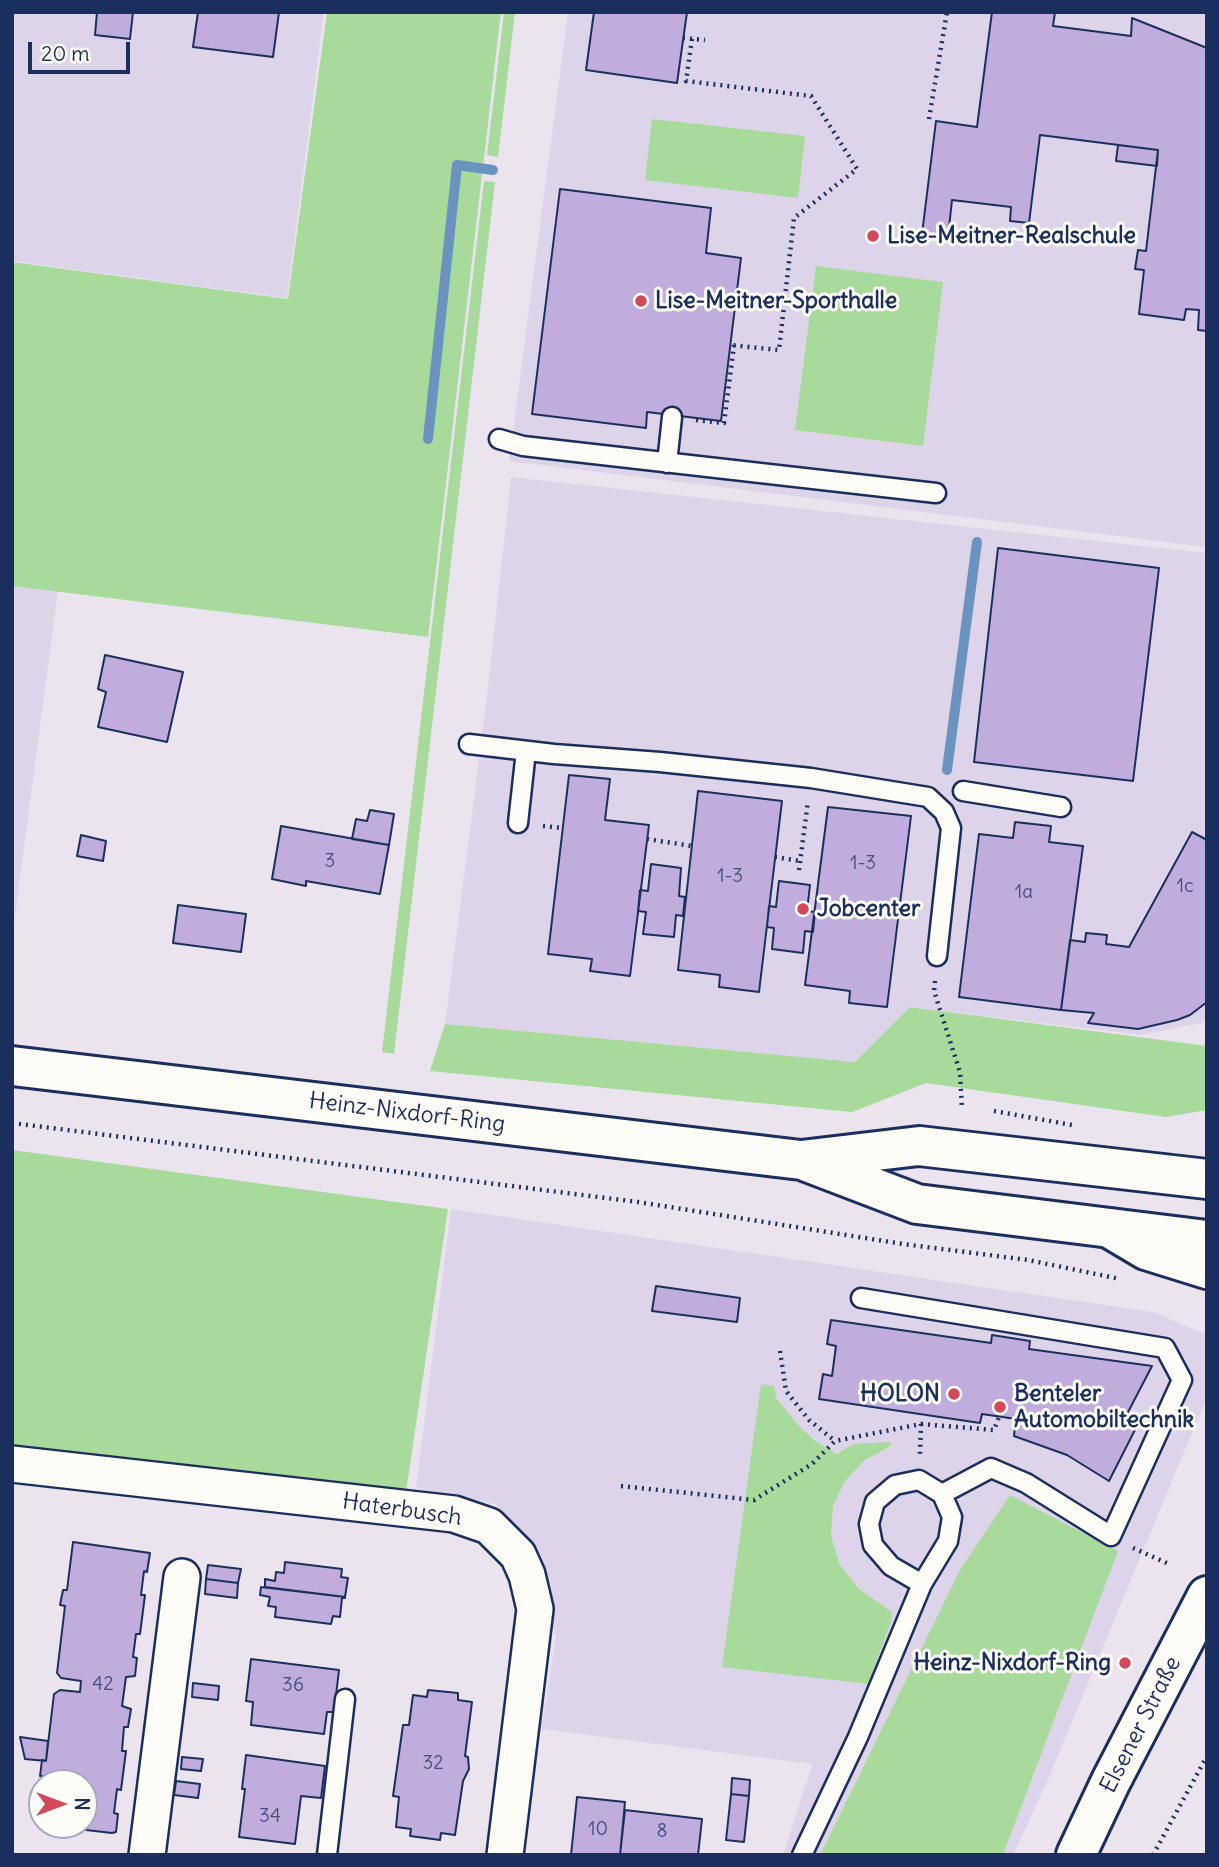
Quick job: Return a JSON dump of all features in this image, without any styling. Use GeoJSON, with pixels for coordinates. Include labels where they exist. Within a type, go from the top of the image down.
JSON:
{"type":"FeatureCollection","features":[{"type":"Feature","properties":{"kind":"main road","name":"Heinz-Nixdorf-Ring"},"geometry":{"type":"LineString","coordinates":[[12,1066],[802,1160],[919,1146],[1207,1179]]}},
{"type":"Feature","properties":{"kind":"main road","name":"Heinz-Nixdorf-Ring"},"geometry":{"type":"LineString","coordinates":[[802,1160],[917,1204],[1207,1240]]}},
{"type":"Feature","properties":{"kind":"main road"},"geometry":{"type":"LineString","coordinates":[[1110,1228],[1146,1250],[1207,1269]]}},
{"type":"Feature","properties":{"kind":"main road","name":"Elsener Straße"},"geometry":{"type":"LineString","coordinates":[[1076,1855],[1111,1781],[1207,1596]]}},
{"type":"Feature","properties":{"kind":"street","name":"Haterbusch"},"geometry":{"type":"LineString","coordinates":[[12,1464],[454,1514],[489,1526],[518,1555],[527,1575],[535,1609],[505,1855]]}},
{"type":"Feature","properties":{"kind":"street"},"geometry":{"type":"LineString","coordinates":[[147,1855],[182,1577]]}},
{"type":"Feature","properties":{"kind":"lane"},"geometry":{"type":"LineString","coordinates":[[667,463],[673,417]]}},
{"type":"Feature","properties":{"kind":"lane"},"geometry":{"type":"LineString","coordinates":[[499,439],[523,446],[936,493]]}},
{"type":"Feature","properties":{"kind":"lane"},"geometry":{"type":"LineString","coordinates":[[469,744],[823,780],[928,797],[944,812],[951,828],[937,956]]}},
{"type":"Feature","properties":{"kind":"lane"},"geometry":{"type":"LineString","coordinates":[[518,823],[526,751]]}},
{"type":"Feature","properties":{"kind":"lane"},"geometry":{"type":"LineString","coordinates":[[963,791],[1061,807]]}},
{"type":"Feature","properties":{"kind":"lane"},"geometry":{"type":"LineString","coordinates":[[861,1298],[1165,1348],[1182,1380],[1111,1536],[1026,1483],[991,1468],[942,1494]]}},
{"type":"Feature","properties":{"kind":"lane"},"geometry":{"type":"LineString","coordinates":[[802,1855],[858,1737],[922,1584],[948,1541],[952,1517],[942,1494],[919,1480],[895,1485],[875,1502],[869,1524],[873,1545],[891,1566],[922,1584]]}},
{"type":"Feature","properties":{"kind":"lane"},"geometry":{"type":"LineString","coordinates":[[327,1855],[345,1699]]}},
{"type":"Feature","properties":{"kind":"path"},"geometry":{"type":"LineString","coordinates":[[929,119],[947,12]]}},
{"type":"Feature","properties":{"kind":"path"},"geometry":{"type":"LineString","coordinates":[[683,38],[705,40]]}},
{"type":"Feature","properties":{"kind":"path"},"geometry":{"type":"LineString","coordinates":[[673,417],[724,423],[732,345],[779,350],[794,218],[857,169],[811,96],[686,81],[692,39]]}},
{"type":"Feature","properties":{"kind":"path"},"geometry":{"type":"LineString","coordinates":[[799,870],[808,801]]}},
{"type":"Feature","properties":{"kind":"path"},"geometry":{"type":"LineString","coordinates":[[647,839],[692,846]]}},
{"type":"Feature","properties":{"kind":"path"},"geometry":{"type":"LineString","coordinates":[[775,857],[800,860]]}},
{"type":"Feature","properties":{"kind":"path"},"geometry":{"type":"LineString","coordinates":[[937,956],[934,991],[960,1072],[962,1109]]}},
{"type":"Feature","properties":{"kind":"path"},"geometry":{"type":"LineString","coordinates":[[12,1123],[638,1202],[903,1244],[1028,1260],[1128,1280]]}},
{"type":"Feature","properties":{"kind":"path"},"geometry":{"type":"LineString","coordinates":[[780,1351],[786,1391],[809,1420],[835,1441]]}},
{"type":"Feature","properties":{"kind":"path"},"geometry":{"type":"LineString","coordinates":[[621,1486],[754,1500],[812,1464],[835,1441],[921,1424],[995,1430],[999,1416]]}},
{"type":"Feature","properties":{"kind":"path"},"geometry":{"type":"LineString","coordinates":[[919,1480],[921,1424]]}},
{"type":"Feature","properties":{"kind":"path"},"geometry":{"type":"LineString","coordinates":[[1111,1536],[1169,1564]]}},
{"type":"Feature","properties":{"kind":"path"},"geometry":{"type":"LineString","coordinates":[[1153,1855],[1207,1756]]}},
{"type":"Feature","properties":{"kind":"shaded area"},"geometry":{"type":"Polygon","coordinates":[[[12,12],[324,12],[287,298],[12,261],[12,12]]]}},
{"type":"Feature","properties":{"kind":"shaded area","name":"Lise-Meitner-Realschule"},"geometry":{"type":"Polygon","coordinates":[[[568,12],[1207,12],[1207,547],[509,461],[568,12]]]}},
{"type":"Feature","properties":{"kind":"shaded area"},"geometry":{"type":"Polygon","coordinates":[[[511,477],[1207,553],[1207,1019],[1201,1023],[1141,1035],[910,1007],[855,1062],[445,1024],[486,705],[511,477]]]}},
{"type":"Feature","properties":{"kind":"shaded area"},"geometry":{"type":"Polygon","coordinates":[[[12,586],[58,591],[12,938],[12,586]]]}},
{"type":"Feature","properties":{"kind":"shaded area"},"geometry":{"type":"Polygon","coordinates":[[[451,1209],[1153,1312],[1207,1335],[1207,1397],[1046,1784],[1013,1855],[1003,1855],[1117,1551],[960,1571],[820,1855],[783,1855],[812,1764],[541,1729],[556,1637],[534,1547],[495,1504],[416,1488],[451,1209]],[[776,1398],[723,1667],[892,1612],[858,1588],[840,1565],[831,1536],[833,1506],[845,1481],[865,1460],[891,1446],[853,1444],[837,1454],[801,1428],[776,1398]]]}},
{"type":"Feature","properties":{"kind":"green space"},"geometry":{"type":"Polygon","coordinates":[[[327,12],[501,12],[428,637],[12,586],[12,262],[288,299],[327,12]]]}},
{"type":"Feature","properties":{"kind":"green space"},"geometry":{"type":"Polygon","coordinates":[[[504,12],[515,12],[498,157],[487,155],[504,12]]]}},
{"type":"Feature","properties":{"kind":"green space"},"geometry":{"type":"Polygon","coordinates":[[[652,119],[805,136],[798,198],[645,180],[652,119]]]}},
{"type":"Feature","properties":{"kind":"green space"},"geometry":{"type":"Polygon","coordinates":[[[484,181],[495,182],[394,1054],[382,1052],[484,181]]]}},
{"type":"Feature","properties":{"kind":"green space"},"geometry":{"type":"Polygon","coordinates":[[[816,266],[943,282],[923,446],[795,430],[816,266]]]}},
{"type":"Feature","properties":{"kind":"green space"},"geometry":{"type":"Polygon","coordinates":[[[910,1007],[1207,1046],[1207,1110],[1166,1117],[926,1083],[852,1112],[430,1071],[445,1024],[855,1062],[910,1007]]]}},
{"type":"Feature","properties":{"kind":"green space"},"geometry":{"type":"Polygon","coordinates":[[[12,1150],[448,1209],[405,1498],[12,1451],[12,1150]]]}},
{"type":"Feature","properties":{"kind":"green space"},"geometry":{"type":"Polygon","coordinates":[[[761,1384],[774,1386],[776,1398],[801,1428],[837,1454],[853,1444],[890,1442],[891,1446],[865,1460],[845,1481],[833,1506],[831,1536],[840,1565],[858,1588],[892,1612],[891,1622],[868,1684],[722,1667],[761,1384]]]}},
{"type":"Feature","properties":{"kind":"green space"},"geometry":{"type":"Polygon","coordinates":[[[1010,1495],[1118,1551],[1003,1855],[820,1855],[960,1570],[1010,1495]]]}},
{"type":"Feature","properties":{"kind":"building"},"geometry":{"type":"Polygon","coordinates":[[[97,12],[133,12],[130,39],[95,35],[97,12]]]}},
{"type":"Feature","properties":{"kind":"building"},"geometry":{"type":"Polygon","coordinates":[[[198,12],[279,12],[273,57],[193,47],[198,12]]]}},
{"type":"Feature","properties":{"kind":"building"},"geometry":{"type":"Polygon","coordinates":[[[594,12],[687,12],[677,83],[586,70],[594,12]]]}},
{"type":"Feature","properties":{"kind":"building"},"geometry":{"type":"Polygon","coordinates":[[[992,12],[1055,12],[1053,26],[1131,36],[1132,18],[1207,48],[1207,331],[1198,330],[1199,310],[1186,309],[1184,320],[1139,314],[1144,270],[1135,269],[1138,250],[1146,251],[1158,150],[1040,135],[1029,223],[1010,221],[1011,207],[952,200],[948,237],[922,234],[936,121],[977,127],[992,12]]]}},
{"type":"Feature","properties":{"kind":"building"},"geometry":{"type":"Polygon","coordinates":[[[1118,145],[1158,150],[1157,166],[1116,161],[1118,145]]]}},
{"type":"Feature","properties":{"kind":"building","name":"Lise-Meitner-Sporthalle"},"geometry":{"type":"Polygon","coordinates":[[[560,189],[711,208],[706,253],[741,258],[721,421],[647,412],[646,428],[532,414],[560,189]]]}},
{"type":"Feature","properties":{"kind":"building"},"geometry":{"type":"Polygon","coordinates":[[[998,548],[1159,568],[1133,781],[974,762],[998,548]]]}},
{"type":"Feature","properties":{"kind":"building"},"geometry":{"type":"Polygon","coordinates":[[[105,655],[183,672],[167,742],[98,727],[106,692],[98,689],[105,655]]]}},
{"type":"Feature","properties":{"kind":"building"},"geometry":{"type":"Polygon","coordinates":[[[569,775],[610,779],[605,820],[649,825],[630,976],[590,971],[592,959],[548,954],[569,775]]]}},
{"type":"Feature","properties":{"kind":"building"},"geometry":{"type":"Polygon","coordinates":[[[698,791],[782,801],[759,992],[719,987],[720,975],[678,970],[698,791]]]}},
{"type":"Feature","properties":{"kind":"building"},"geometry":{"type":"Polygon","coordinates":[[[828,807],[911,816],[887,1007],[849,1003],[850,991],[805,985],[828,807]]]}},
{"type":"Feature","properties":{"kind":"building"},"geometry":{"type":"Polygon","coordinates":[[[370,810],[394,814],[389,845],[352,839],[356,819],[367,821],[370,810]]]}},
{"type":"Feature","properties":{"kind":"building"},"geometry":{"type":"Polygon","coordinates":[[[1015,822],[1051,826],[1049,842],[1083,846],[1061,1010],[959,997],[979,834],[1013,838],[1015,822]]]}},
{"type":"Feature","properties":{"kind":"building"},"geometry":{"type":"Polygon","coordinates":[[[281,826],[389,845],[380,894],[306,881],[306,886],[272,879],[281,826]]]}},
{"type":"Feature","properties":{"kind":"building"},"geometry":{"type":"Polygon","coordinates":[[[1192,832],[1207,840],[1207,1002],[1190,1015],[1138,1029],[1088,1023],[1094,1013],[1061,1010],[1070,940],[1085,942],[1086,933],[1107,935],[1106,944],[1129,947],[1192,832]]]}},
{"type":"Feature","properties":{"kind":"building"},"geometry":{"type":"Polygon","coordinates":[[[81,835],[106,841],[103,861],[77,856],[81,835]]]}},
{"type":"Feature","properties":{"kind":"building"},"geometry":{"type":"Polygon","coordinates":[[[651,864],[681,868],[679,896],[685,897],[683,916],[676,915],[674,937],[643,934],[646,912],[638,911],[640,890],[648,891],[651,864]]]}},
{"type":"Feature","properties":{"kind":"building"},"geometry":{"type":"Polygon","coordinates":[[[779,881],[810,885],[807,911],[815,912],[813,932],[805,931],[803,953],[772,949],[774,928],[767,927],[769,906],[776,907],[779,881]]]}},
{"type":"Feature","properties":{"kind":"building"},"geometry":{"type":"Polygon","coordinates":[[[178,905],[246,914],[241,952],[173,943],[178,905]]]}},
{"type":"Feature","properties":{"kind":"building"},"geometry":{"type":"Polygon","coordinates":[[[656,1286],[740,1298],[737,1322],[652,1311],[656,1286]]]}},
{"type":"Feature","properties":{"kind":"building","name":"Benteler Automobiltechnik"},"geometry":{"type":"Polygon","coordinates":[[[831,1320],[991,1343],[992,1335],[1030,1341],[1029,1349],[1152,1366],[1126,1416],[1141,1418],[1109,1481],[1067,1455],[1014,1436],[1016,1419],[982,1414],[980,1423],[819,1399],[823,1374],[832,1376],[836,1346],[827,1344],[831,1320]]]}},
{"type":"Feature","properties":{"kind":"building"},"geometry":{"type":"Polygon","coordinates":[[[73,1542],[150,1553],[141,1595],[145,1595],[140,1634],[136,1634],[133,1657],[137,1658],[135,1676],[126,1677],[122,1706],[131,1709],[128,1727],[124,1727],[122,1751],[126,1751],[121,1790],[117,1789],[114,1813],[118,1814],[116,1832],[112,1833],[98,1831],[98,1769],[41,1769],[42,1760],[46,1761],[54,1694],[60,1690],[80,1692],[81,1681],[61,1678],[57,1673],[65,1606],[60,1605],[63,1590],[67,1590],[73,1542]]]}},
{"type":"Feature","properties":{"kind":"building"},"geometry":{"type":"Polygon","coordinates":[[[285,1562],[342,1569],[341,1577],[348,1578],[345,1597],[265,1587],[265,1579],[275,1581],[276,1572],[284,1573],[285,1562]]]}},
{"type":"Feature","properties":{"kind":"building"},"geometry":{"type":"Polygon","coordinates":[[[208,1565],[241,1569],[238,1583],[206,1579],[208,1565]]]}},
{"type":"Feature","properties":{"kind":"building"},"geometry":{"type":"Polygon","coordinates":[[[206,1579],[238,1583],[237,1598],[205,1594],[206,1579]]]}},
{"type":"Feature","properties":{"kind":"building"},"geometry":{"type":"Polygon","coordinates":[[[261,1587],[345,1598],[342,1598],[340,1617],[333,1616],[331,1624],[275,1617],[276,1607],[268,1606],[270,1597],[260,1595],[261,1587]]]}},
{"type":"Feature","properties":{"kind":"building"},"geometry":{"type":"Polygon","coordinates":[[[251,1659],[339,1670],[334,1712],[327,1712],[324,1734],[251,1725],[253,1702],[246,1701],[251,1659]]]}},
{"type":"Feature","properties":{"kind":"building"},"geometry":{"type":"Polygon","coordinates":[[[193,1683],[219,1686],[218,1700],[192,1697],[193,1683]]]}},
{"type":"Feature","properties":{"kind":"building"},"geometry":{"type":"Polygon","coordinates":[[[428,1690],[458,1693],[458,1700],[472,1702],[465,1756],[468,1757],[469,1769],[463,1781],[455,1835],[441,1833],[440,1840],[410,1836],[411,1829],[396,1827],[399,1797],[393,1796],[403,1725],[409,1725],[413,1695],[427,1697],[428,1690]]]}},
{"type":"Feature","properties":{"kind":"building"},"geometry":{"type":"Polygon","coordinates":[[[20,1737],[48,1741],[46,1761],[25,1759],[20,1737]]]}},
{"type":"Feature","properties":{"kind":"building"},"geometry":{"type":"Polygon","coordinates":[[[246,1755],[325,1766],[321,1798],[301,1796],[295,1844],[239,1837],[246,1755]]]}},
{"type":"Feature","properties":{"kind":"building"},"geometry":{"type":"Polygon","coordinates":[[[182,1757],[203,1759],[201,1771],[181,1769],[182,1757]]]}},
{"type":"Feature","properties":{"kind":"building"},"geometry":{"type":"Polygon","coordinates":[[[732,1778],[750,1780],[749,1796],[731,1794],[732,1778]]]}},
{"type":"Feature","properties":{"kind":"building"},"geometry":{"type":"Polygon","coordinates":[[[176,1781],[200,1784],[198,1798],[174,1795],[176,1781]]]}},
{"type":"Feature","properties":{"kind":"building"},"geometry":{"type":"Polygon","coordinates":[[[731,1794],[749,1796],[744,1842],[726,1840],[731,1794]]]}},
{"type":"Feature","properties":{"kind":"building"},"geometry":{"type":"Polygon","coordinates":[[[577,1797],[625,1802],[620,1855],[571,1855],[577,1797]]]}},
{"type":"Feature","properties":{"kind":"building"},"geometry":{"type":"Polygon","coordinates":[[[625,1810],[702,1819],[698,1855],[620,1855],[625,1810]]]}},
{"type":"Feature","properties":{"kind":"waterway"},"geometry":{"type":"LineString","coordinates":[[428,439],[457,165],[493,170]]}},
{"type":"Feature","properties":{"kind":"waterway"},"geometry":{"type":"LineString","coordinates":[[947,770],[977,542]]}},
{"type":"Feature","properties":{"kind":"place","name":"Lise-Meitner-Realschule"},"geometry":{"type":"Point","coordinates":[873,236]}},
{"type":"Feature","properties":{"kind":"place","name":"Lise-Meitner-Sporthalle"},"geometry":{"type":"Point","coordinates":[641,301]}},
{"type":"Feature","properties":{"kind":"place","name":"Jobcenter"},"geometry":{"type":"Point","coordinates":[803,909]}},
{"type":"Feature","properties":{"kind":"place","name":"HOLON"},"geometry":{"type":"Point","coordinates":[954,1394]}},
{"type":"Feature","properties":{"kind":"place","name":"Benteler Automobiltechnik"},"geometry":{"type":"Point","coordinates":[1000,1407]}},
{"type":"Feature","properties":{"kind":"place","name":"Heinz-Nixdorf-Ring"},"geometry":{"type":"Point","coordinates":[1125,1663]}}]}
